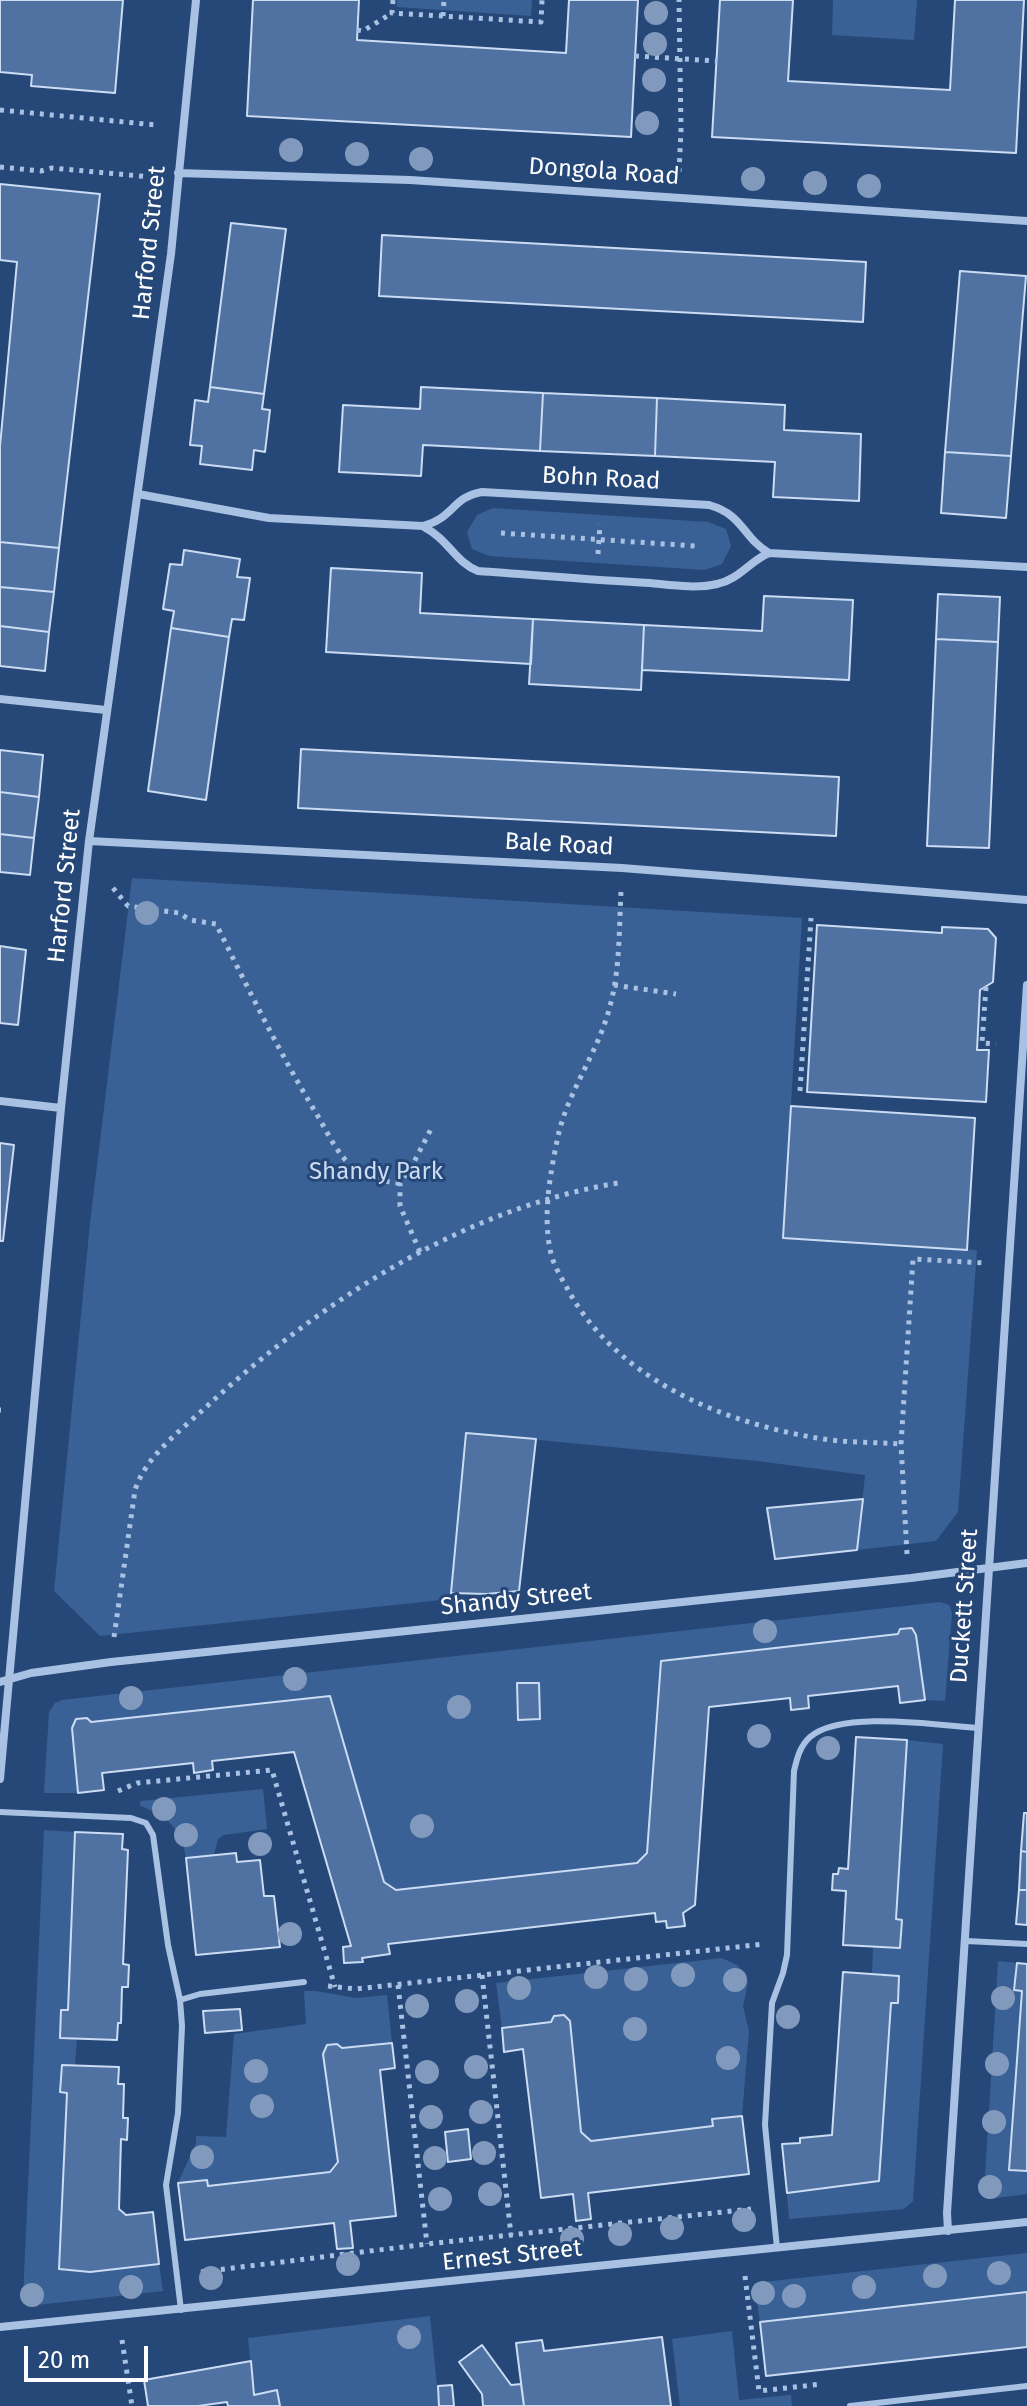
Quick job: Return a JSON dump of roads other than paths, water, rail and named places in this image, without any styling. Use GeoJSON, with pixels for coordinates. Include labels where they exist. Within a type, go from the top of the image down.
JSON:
{"type":"FeatureCollection","features":[{"type":"Feature","properties":{"kind":"street","name":"Harford Street"},"geometry":{"type":"LineString","coordinates":[[0,1779],[4,1680],[89,841],[171,254],[196,0]]}},
{"type":"Feature","properties":{"kind":"street","name":"Dongola Road"},"geometry":{"type":"LineString","coordinates":[[178,173],[410,180],[1027,221]]}},
{"type":"Feature","properties":{"kind":"street","name":"Bohn Road"},"geometry":{"type":"LineString","coordinates":[[423,526],[443,519],[469,494],[482,492],[709,505],[725,510],[739,521],[760,548],[769,553]]}},
{"type":"Feature","properties":{"kind":"street"},"geometry":{"type":"LineString","coordinates":[[138,494],[269,518],[423,526],[443,538],[466,567],[478,571],[705,586],[734,578],[759,557],[769,553],[1027,567]]}},
{"type":"Feature","properties":{"kind":"street"},"geometry":{"type":"LineString","coordinates":[[0,699],[106,710]]}},
{"type":"Feature","properties":{"kind":"street","name":"Bale Road"},"geometry":{"type":"LineString","coordinates":[[89,841],[622,868],[1027,900]]}},
{"type":"Feature","properties":{"kind":"street","name":"Duckett Street"},"geometry":{"type":"LineString","coordinates":[[948,2231],[1027,985]]}},
{"type":"Feature","properties":{"kind":"street"},"geometry":{"type":"LineString","coordinates":[[0,1101],[61,1108]]}},
{"type":"Feature","properties":{"kind":"street","name":"Shandy Street"},"geometry":{"type":"LineString","coordinates":[[4,1680],[31,1673],[111,1662],[911,1578],[1027,1563]]}},
{"type":"Feature","properties":{"kind":"street","name":"Ernest Street"},"geometry":{"type":"LineString","coordinates":[[0,2327],[1027,2222]]}},
{"type":"Feature","properties":{"kind":"lane"},"geometry":{"type":"LineString","coordinates":[[777,2248],[765,2117],[772,2003],[783,1973],[788,1942],[794,1771],[798,1753],[808,1738],[822,1729],[855,1722],[978,1728]]}},
{"type":"Feature","properties":{"kind":"lane"},"geometry":{"type":"LineString","coordinates":[[0,1812],[131,1818],[151,1828],[182,2026],[181,2085],[166,2185],[181,2310]]}},
{"type":"Feature","properties":{"kind":"lane"},"geometry":{"type":"LineString","coordinates":[[966,1941],[1027,1944]]}},
{"type":"Feature","properties":{"kind":"lane"},"geometry":{"type":"LineString","coordinates":[[180,2000],[200,1994],[304,1982]]}},
{"type":"Feature","properties":{"kind":"lane"},"geometry":{"type":"LineString","coordinates":[[850,2406],[1027,2386]]}},
{"type":"Feature","properties":{"kind":"park label","name":"Shandy Park"},"geometry":{"type":"Point","coordinates":[376,1172]}}]}
